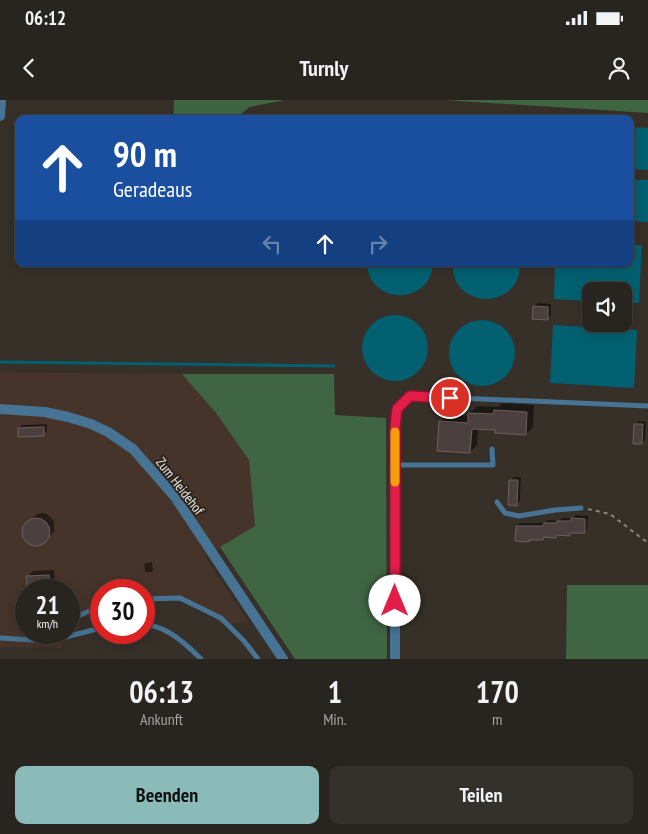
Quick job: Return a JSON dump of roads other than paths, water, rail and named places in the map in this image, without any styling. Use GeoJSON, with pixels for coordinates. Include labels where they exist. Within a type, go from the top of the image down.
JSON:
{"type":"FeatureCollection","features":[{"type":"Feature","properties":{"kind":"street"},"geometry":{"type":"LineString","coordinates":[[0,116],[1,100]]}},
{"type":"Feature","properties":{"kind":"street","name":"Zum Heidehof"},"geometry":{"type":"LineString","coordinates":[[0,409],[45,412],[68,417],[91,424],[108,432],[133,449],[175,497],[283,659]]}},
{"type":"Feature","properties":{"kind":"street"},"geometry":{"type":"LineString","coordinates":[[395,465],[395,659]]}},
{"type":"Feature","properties":{"kind":"lane"},"geometry":{"type":"LineString","coordinates":[[492,449],[493,465],[395,465],[397,409],[410,396],[648,405]]}},
{"type":"Feature","properties":{"kind":"lane"},"geometry":{"type":"LineString","coordinates":[[497,502],[505,513],[519,516],[581,508]]}},
{"type":"Feature","properties":{"kind":"lane"},"geometry":{"type":"LineString","coordinates":[[155,599],[180,598],[221,618],[244,641],[258,659]]}},
{"type":"Feature","properties":{"kind":"lane"},"geometry":{"type":"LineString","coordinates":[[155,627],[168,631],[189,646],[201,659]]}},
{"type":"Feature","properties":{"kind":"lane"},"geometry":{"type":"LineString","coordinates":[[0,638],[15,639]]}},
{"type":"Feature","properties":{"kind":"water"},"geometry":{"type":"Polygon","coordinates":[[[634,127],[648,128],[648,170],[634,169],[634,127]]]}},
{"type":"Feature","properties":{"kind":"water"},"geometry":{"type":"Polygon","coordinates":[[[634,179],[648,180],[648,222],[634,221],[634,179]]]}},
{"type":"Feature","properties":{"kind":"water"},"geometry":{"type":"Polygon","coordinates":[[[634,245],[642,245],[639,303],[632,303],[632,282],[582,282],[582,301],[554,299],[555,267],[634,267],[634,245]]]}},
{"type":"Feature","properties":{"kind":"water"},"geometry":{"type":"Polygon","coordinates":[[[368,267],[432,267],[429,278],[422,287],[411,293],[400,295],[388,293],[378,287],[370,277],[368,267]]]}},
{"type":"Feature","properties":{"kind":"water"},"geometry":{"type":"Polygon","coordinates":[[[453,267],[520,267],[519,274],[513,287],[503,295],[492,299],[469,295],[460,288],[454,277],[453,267]]]}},
{"type":"Feature","properties":{"kind":"water"},"geometry":{"type":"Polygon","coordinates":[[[388,315],[402,315],[414,320],[423,329],[428,341],[426,361],[419,372],[402,381],[388,381],[376,376],[367,367],[362,355],[362,341],[367,329],[376,320],[388,315]]]}},
{"type":"Feature","properties":{"kind":"water"},"geometry":{"type":"Polygon","coordinates":[[[475,320],[489,320],[501,325],[510,334],[515,346],[513,366],[506,377],[489,386],[475,386],[463,381],[454,372],[449,360],[449,346],[454,334],[463,325],[475,320]]]}},
{"type":"Feature","properties":{"kind":"water"},"geometry":{"type":"Polygon","coordinates":[[[553,325],[582,327],[582,332],[632,332],[632,330],[637,330],[634,388],[550,383],[553,325]]]}},
{"type":"Feature","properties":{"kind":"waterway"},"geometry":{"type":"LineString","coordinates":[[0,362],[334,366]]}}]}
